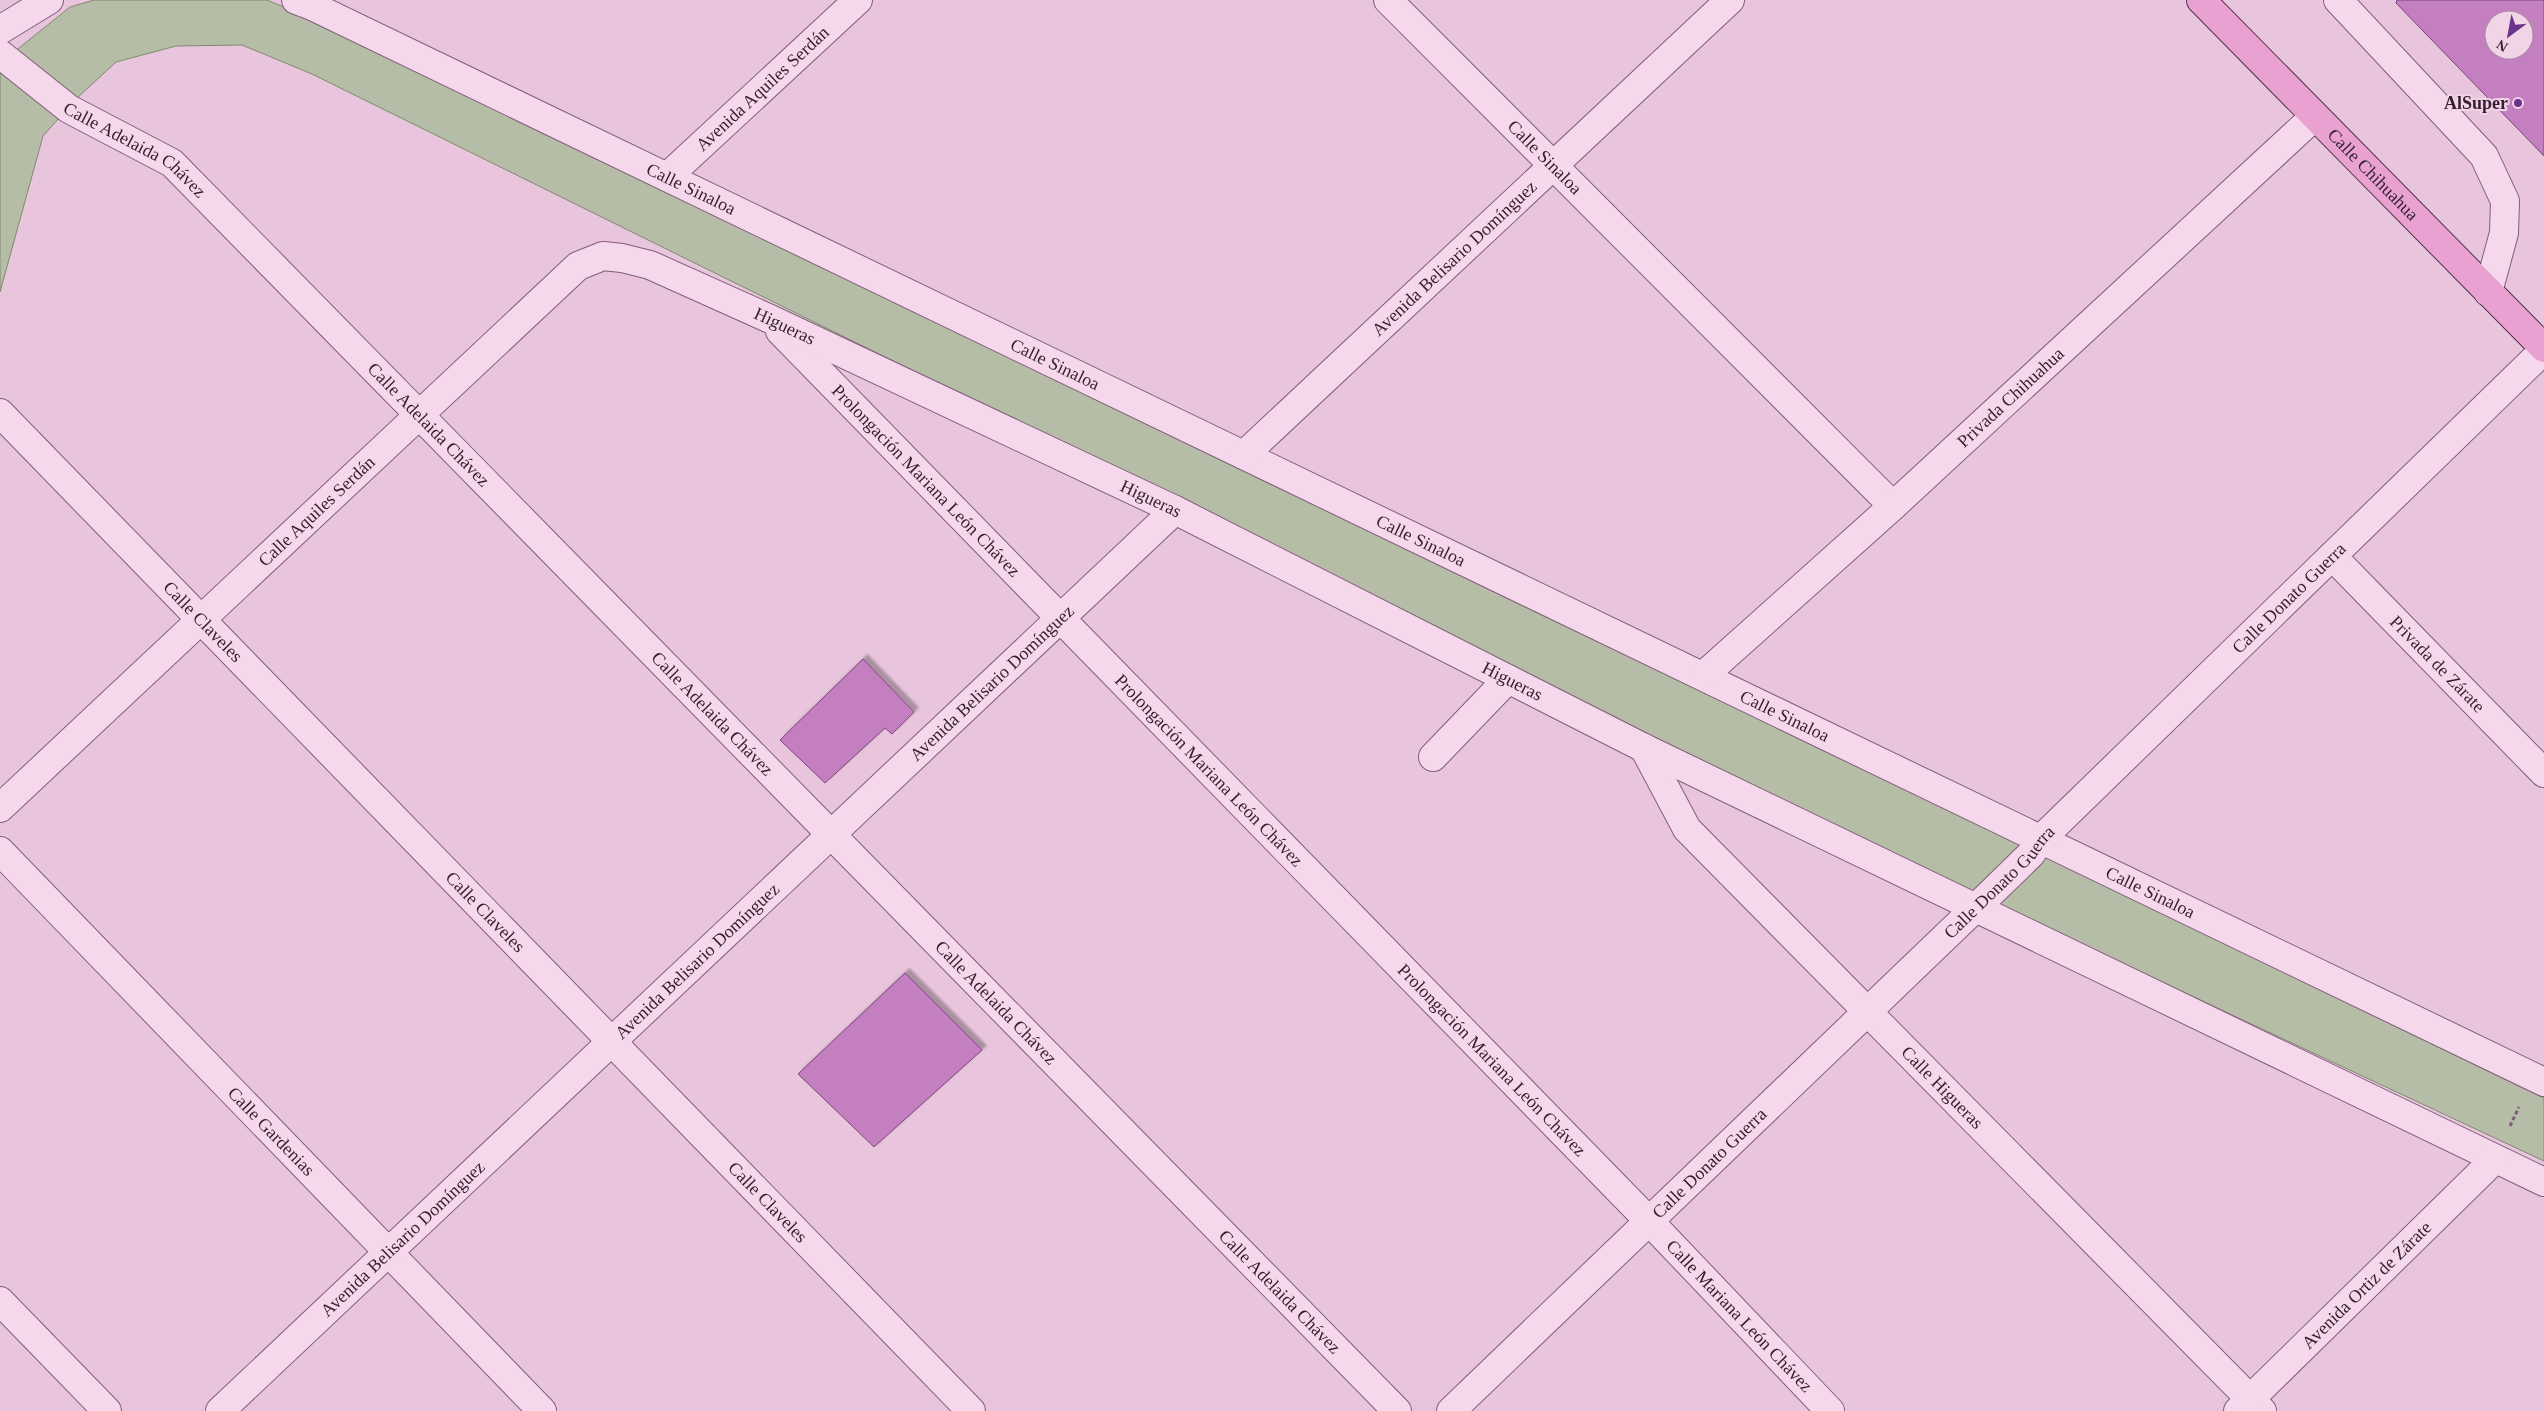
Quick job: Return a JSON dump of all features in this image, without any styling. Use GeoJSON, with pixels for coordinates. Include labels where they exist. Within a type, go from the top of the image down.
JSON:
{"type":"FeatureCollection","features":[{"type":"Feature","properties":{"kind":"main road","name":"Calle Chihuahua"},"geometry":{"type":"LineString","coordinates":[[2201,0],[2544,349]]}},
{"type":"Feature","properties":{"kind":"street"},"geometry":{"type":"LineString","coordinates":[[0,30],[49,0]]}},
{"type":"Feature","properties":{"kind":"street","name":"Calle Sinaloa"},"geometry":{"type":"LineString","coordinates":[[296,0],[312,6],[1703,676],[2036,847],[2534,1090]]}},
{"type":"Feature","properties":{"kind":"street","name":"Avenida Aquiles Serdán"},"geometry":{"type":"LineString","coordinates":[[667,177],[858,0]]}},
{"type":"Feature","properties":{"kind":"street","name":"Calle Sinaloa"},"geometry":{"type":"LineString","coordinates":[[1388,0],[1893,506]]}},
{"type":"Feature","properties":{"kind":"street","name":"Avenida Belisario Domínguez"},"geometry":{"type":"LineString","coordinates":[[1244,456],[1730,0]]}},
{"type":"Feature","properties":{"kind":"street"},"geometry":{"type":"LineString","coordinates":[[2338,0],[2484,156],[2505,201],[2504,234],[2488,292]]}},
{"type":"Feature","properties":{"kind":"street","name":"Calle Adelaida Chávez"},"geometry":{"type":"LineString","coordinates":[[2,56],[69,110],[172,163],[1397,1411]]}},
{"type":"Feature","properties":{"kind":"street","name":"Privada Chihuahua"},"geometry":{"type":"LineString","coordinates":[[1703,676],[1893,506],[2315,116]]}},
{"type":"Feature","properties":{"kind":"street","name":"Calle Aquiles Serdán"},"geometry":{"type":"LineString","coordinates":[[0,808],[578,266],[603,256],[622,258],[650,265]]}},
{"type":"Feature","properties":{"kind":"street","name":"Higueras"},"geometry":{"type":"LineString","coordinates":[[650,265],[768,318],[1175,510],[1644,748],[1982,901],[2544,1182]]}},
{"type":"Feature","properties":{"kind":"street","name":"Prolongación Mariana León Chávez"},"geometry":{"type":"LineString","coordinates":[[768,318],[1648,1222]]}},
{"type":"Feature","properties":{"kind":"street","name":"Calle Donato Guerra"},"geometry":{"type":"LineString","coordinates":[[1451,1411],[1982,901],[2544,349]]}},
{"type":"Feature","properties":{"kind":"street","name":"Calle Claveles"},"geometry":{"type":"LineString","coordinates":[[0,413],[972,1411]]}},
{"type":"Feature","properties":{"kind":"street","name":"Avenida Belisario Domínguez"},"geometry":{"type":"LineString","coordinates":[[220,1411],[1175,510]]}},
{"type":"Feature","properties":{"kind":"street","name":"Privada de Zárate"},"geometry":{"type":"LineString","coordinates":[[2332,556],[2544,772]]}},
{"type":"Feature","properties":{"kind":"street"},"geometry":{"type":"LineString","coordinates":[[1433,756],[1508,679]]}},
{"type":"Feature","properties":{"kind":"street","name":"Calle Higueras"},"geometry":{"type":"LineString","coordinates":[[1644,748],[1687,829],[1867,1011],[2250,1407]]}},
{"type":"Feature","properties":{"kind":"street","name":"Calle Gardenias"},"geometry":{"type":"LineString","coordinates":[[0,851],[542,1411]]}},
{"type":"Feature","properties":{"kind":"street","name":"Avenida Ortiz de Zárate"},"geometry":{"type":"LineString","coordinates":[[2250,1407],[2495,1159]]}},
{"type":"Feature","properties":{"kind":"street","name":"Calle Mariana León Chávez"},"geometry":{"type":"LineString","coordinates":[[1648,1222],[1830,1411]]}},
{"type":"Feature","properties":{"kind":"street"},"geometry":{"type":"LineString","coordinates":[[0,1301],[108,1411]]}},
{"type":"Feature","properties":{"kind":"path"},"geometry":{"type":"LineString","coordinates":[[2507,1132],[2534,1090]]}},
{"type":"Feature","properties":{"kind":"shaded area"},"geometry":{"type":"Polygon","coordinates":[[[94,0],[267,0],[336,29],[2544,1098],[2544,1161],[1950,883],[312,74],[242,45],[176,46],[116,62],[76,99],[43,136],[0,292],[0,67],[19,48],[70,7],[94,0]]]}},
{"type":"Feature","properties":{"kind":"building","name":"AlSuper"},"geometry":{"type":"Polygon","coordinates":[[[2397,0],[2544,0],[2544,156],[2396,3],[2397,0]]]}},
{"type":"Feature","properties":{"kind":"building"},"geometry":{"type":"Polygon","coordinates":[[[863,659],[914,712],[892,734],[885,728],[825,783],[780,740],[863,659]]]}},
{"type":"Feature","properties":{"kind":"building"},"geometry":{"type":"Polygon","coordinates":[[[905,973],[982,1050],[874,1147],[798,1074],[905,973]]]}},
{"type":"Feature","properties":{"kind":"place","name":"AlSuper"},"geometry":{"type":"Point","coordinates":[2518,103]}}]}
